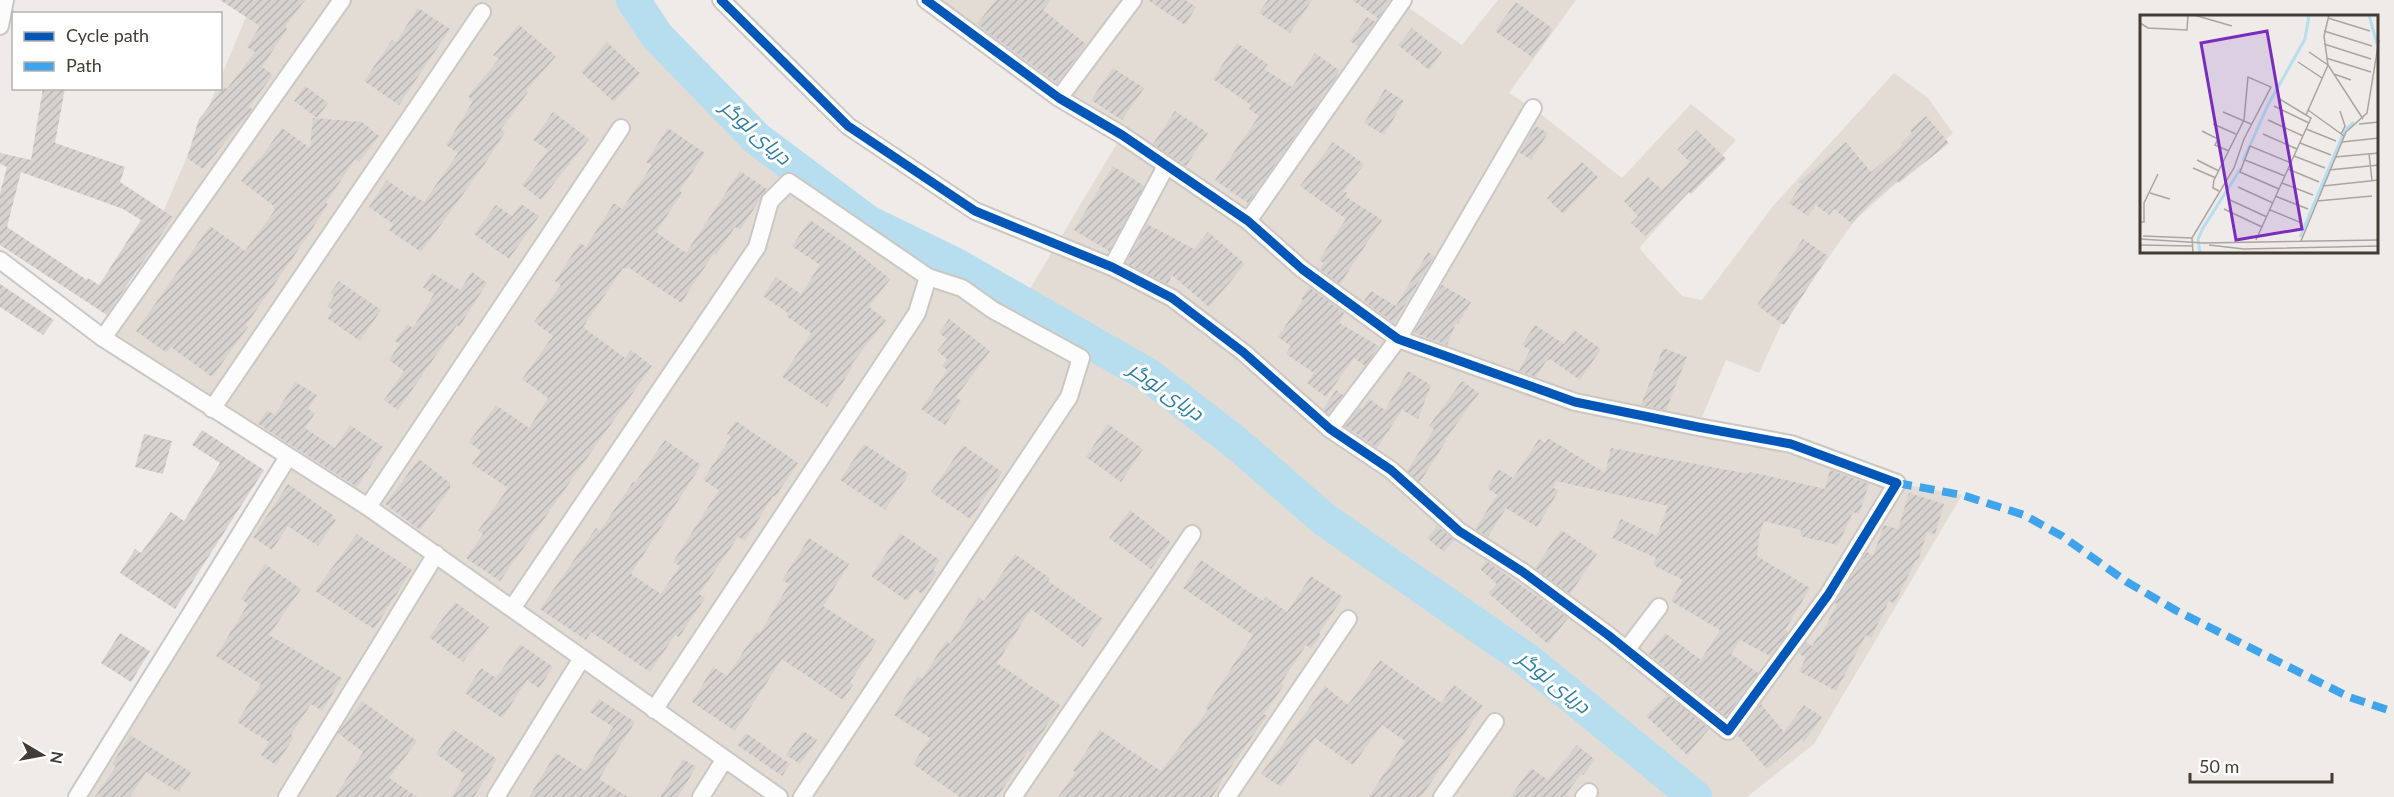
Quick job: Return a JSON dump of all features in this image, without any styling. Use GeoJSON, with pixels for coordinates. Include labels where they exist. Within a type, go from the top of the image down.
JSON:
{"type":"FeatureCollection","features":[{"type":"Feature","properties":{"kind":"street"},"geometry":{"type":"LineString","coordinates":[[0,26],[5,0]]}},
{"type":"Feature","properties":{"kind":"street"},"geometry":{"type":"LineString","coordinates":[[103,338],[342,0]]}},
{"type":"Feature","properties":{"kind":"street"},"geometry":{"type":"LineString","coordinates":[[721,0],[848,126],[975,211],[1112,267],[1172,298],[1243,352],[1330,429],[1391,470],[1460,531],[1523,572],[1627,649],[1728,731],[1828,595],[1897,483],[1791,444],[1575,402],[1398,339],[1302,269],[1248,220],[1122,135],[1059,98],[926,0]]}},
{"type":"Feature","properties":{"kind":"street"},"geometry":{"type":"LineString","coordinates":[[1059,98],[1133,0]]}},
{"type":"Feature","properties":{"kind":"street"},"geometry":{"type":"LineString","coordinates":[[1248,220],[1403,0]]}},
{"type":"Feature","properties":{"kind":"street"},"geometry":{"type":"LineString","coordinates":[[212,410],[482,12]]}},
{"type":"Feature","properties":{"kind":"street"},"geometry":{"type":"LineString","coordinates":[[1330,429],[1398,339],[1533,108]]}},
{"type":"Feature","properties":{"kind":"street"},"geometry":{"type":"LineString","coordinates":[[368,507],[621,128]]}},
{"type":"Feature","properties":{"kind":"street"},"geometry":{"type":"LineString","coordinates":[[1112,267],[1166,166]]}},
{"type":"Feature","properties":{"kind":"street"},"geometry":{"type":"LineString","coordinates":[[513,608],[757,247],[770,201],[789,182],[928,277],[962,288],[993,310],[1081,358],[1069,397],[802,797]]}},
{"type":"Feature","properties":{"kind":"street"},"geometry":{"type":"LineString","coordinates":[[0,260],[103,338],[212,410],[368,507],[779,797]]}},
{"type":"Feature","properties":{"kind":"street"},"geometry":{"type":"LineString","coordinates":[[654,710],[917,313],[928,277]]}},
{"type":"Feature","properties":{"kind":"street"},"geometry":{"type":"LineString","coordinates":[[77,797],[288,457]]}},
{"type":"Feature","properties":{"kind":"street"},"geometry":{"type":"LineString","coordinates":[[1013,797],[1192,534]]}},
{"type":"Feature","properties":{"kind":"street"},"geometry":{"type":"LineString","coordinates":[[287,797],[436,554]]}},
{"type":"Feature","properties":{"kind":"street"},"geometry":{"type":"LineString","coordinates":[[1627,649],[1659,607]]}},
{"type":"Feature","properties":{"kind":"street"},"geometry":{"type":"LineString","coordinates":[[1227,797],[1348,619]]}},
{"type":"Feature","properties":{"kind":"street"},"geometry":{"type":"LineString","coordinates":[[495,797],[582,658]]}},
{"type":"Feature","properties":{"kind":"street"},"geometry":{"type":"LineString","coordinates":[[1442,797],[1495,722]]}},
{"type":"Feature","properties":{"kind":"street"},"geometry":{"type":"LineString","coordinates":[[701,797],[724,760]]}},
{"type":"Feature","properties":{"kind":"shaded area"},"geometry":{"type":"Polygon","coordinates":[[[253,0],[633,0],[657,36],[756,138],[868,222],[956,265],[1022,302],[1122,135],[926,0],[1404,0],[1402,3],[1462,45],[1498,0],[1576,0],[1509,93],[1533,108],[1622,178],[1691,104],[1736,140],[1639,248],[1682,296],[1702,300],[1773,206],[1894,73],[1928,98],[1953,133],[1855,220],[1781,325],[1759,373],[1726,360],[1698,427],[1791,444],[1897,483],[1962,495],[1814,744],[1747,797],[70,797],[282,455],[109,338],[216,90],[222,90],[222,75],[253,0]]]}},
{"type":"Feature","properties":{"kind":"building"},"geometry":{"type":"Polygon","coordinates":[[[220,0],[305,0],[285,27],[287,29],[262,67],[273,75],[249,107],[252,109],[203,169],[187,158],[199,119],[224,87],[227,89],[255,52],[247,47],[260,26],[220,0]]]}},
{"type":"Feature","properties":{"kind":"building"},"geometry":{"type":"Polygon","coordinates":[[[996,0],[1051,0],[1043,10],[1086,44],[1057,83],[977,24],[996,0]]]}},
{"type":"Feature","properties":{"kind":"building"},"geometry":{"type":"Polygon","coordinates":[[[1148,0],[1185,0],[1196,7],[1185,25],[1148,0]]]}},
{"type":"Feature","properties":{"kind":"building"},"geometry":{"type":"Polygon","coordinates":[[[1268,0],[1312,0],[1290,33],[1259,13],[1268,0]]]}},
{"type":"Feature","properties":{"kind":"building"},"geometry":{"type":"Polygon","coordinates":[[[1352,0],[1390,0],[1378,18],[1352,0]]]}},
{"type":"Feature","properties":{"kind":"building"},"geometry":{"type":"Polygon","coordinates":[[[1516,2],[1553,29],[1533,58],[1495,31],[1516,2]]]}},
{"type":"Feature","properties":{"kind":"building"},"geometry":{"type":"Polygon","coordinates":[[[418,8],[450,29],[399,105],[364,81],[392,40],[396,42],[418,8]]]}},
{"type":"Feature","properties":{"kind":"building"},"geometry":{"type":"Polygon","coordinates":[[[1367,17],[1375,22],[1358,46],[1350,41],[1367,17]]]}},
{"type":"Feature","properties":{"kind":"building"},"geometry":{"type":"Polygon","coordinates":[[[519,25],[556,56],[526,91],[528,92],[501,129],[505,132],[482,168],[421,252],[389,230],[393,224],[369,207],[387,180],[411,197],[413,195],[424,202],[458,153],[446,145],[473,101],[468,96],[499,59],[493,55],[519,25]]]}},
{"type":"Feature","properties":{"kind":"building"},"geometry":{"type":"Polygon","coordinates":[[[1412,28],[1442,52],[1429,70],[1398,45],[1412,28]]]}},
{"type":"Feature","properties":{"kind":"building"},"geometry":{"type":"Polygon","coordinates":[[[607,42],[640,73],[614,102],[581,72],[607,42]]]}},
{"type":"Feature","properties":{"kind":"building"},"geometry":{"type":"Polygon","coordinates":[[[1237,43],[1268,64],[1264,69],[1292,87],[1315,53],[1340,71],[1248,203],[1215,180],[1259,116],[1249,109],[1251,105],[1213,79],[1237,43]]]}},
{"type":"Feature","properties":{"kind":"building"},"geometry":{"type":"Polygon","coordinates":[[[1113,68],[1144,88],[1122,120],[1091,100],[1113,68]]]}},
{"type":"Feature","properties":{"kind":"building"},"geometry":{"type":"Polygon","coordinates":[[[305,86],[328,103],[317,118],[294,101],[305,86]]]}},
{"type":"Feature","properties":{"kind":"building"},"geometry":{"type":"Polygon","coordinates":[[[1385,89],[1404,101],[1384,135],[1364,123],[1385,89]]]}},
{"type":"Feature","properties":{"kind":"building"},"geometry":{"type":"Polygon","coordinates":[[[43,90],[65,90],[55,143],[125,167],[120,182],[173,217],[107,315],[0,245],[0,193],[7,167],[0,164],[0,153],[31,160],[43,90]],[[21,172],[7,227],[87,280],[88,278],[99,285],[141,220],[123,209],[21,172]]]}},
{"type":"Feature","properties":{"kind":"building"},"geometry":{"type":"Polygon","coordinates":[[[1175,111],[1208,133],[1186,166],[1153,144],[1175,111]]]}},
{"type":"Feature","properties":{"kind":"building"},"geometry":{"type":"Polygon","coordinates":[[[553,112],[589,139],[541,200],[522,185],[548,150],[533,140],[553,112]]]}},
{"type":"Feature","properties":{"kind":"building"},"geometry":{"type":"Polygon","coordinates":[[[1926,116],[1949,143],[1899,183],[1897,181],[1868,206],[1852,224],[1834,209],[1829,215],[1816,205],[1808,216],[1789,203],[1802,184],[1799,182],[1846,142],[1871,172],[1903,145],[1901,143],[1912,133],[1910,130],[1926,116]]]}},
{"type":"Feature","properties":{"kind":"building"},"geometry":{"type":"Polygon","coordinates":[[[313,118],[362,122],[379,136],[359,162],[355,159],[305,240],[246,325],[248,327],[212,377],[171,347],[167,353],[136,331],[210,226],[245,251],[275,210],[274,206],[241,181],[282,128],[310,148],[313,118]]]}},
{"type":"Feature","properties":{"kind":"building"},"geometry":{"type":"Polygon","coordinates":[[[1536,126],[1548,133],[1531,160],[1519,152],[1536,126]]]}},
{"type":"Feature","properties":{"kind":"building"},"geometry":{"type":"Polygon","coordinates":[[[668,128],[705,153],[679,191],[682,193],[656,232],[686,253],[740,171],[767,189],[740,230],[735,227],[716,255],[714,253],[681,303],[628,267],[623,268],[583,327],[625,358],[631,350],[652,366],[500,581],[466,558],[483,534],[478,531],[508,488],[472,464],[481,451],[469,442],[496,405],[529,428],[548,398],[522,379],[553,336],[534,322],[561,285],[555,281],[580,243],[586,247],[614,203],[622,209],[652,165],[646,162],[668,128]]]}},
{"type":"Feature","properties":{"kind":"building"},"geometry":{"type":"Polygon","coordinates":[[[1697,130],[1726,159],[1645,236],[1631,223],[1638,216],[1624,201],[1648,177],[1662,190],[1690,162],[1677,150],[1697,130]]]}},
{"type":"Feature","properties":{"kind":"building"},"geometry":{"type":"Polygon","coordinates":[[[1333,142],[1364,164],[1344,191],[1347,193],[1345,196],[1382,220],[1340,284],[1320,269],[1324,263],[1319,260],[1346,219],[1300,186],[1333,142]]]}},
{"type":"Feature","properties":{"kind":"building"},"geometry":{"type":"Polygon","coordinates":[[[1582,162],[1598,177],[1563,214],[1547,198],[1582,162]]]}},
{"type":"Feature","properties":{"kind":"building"},"geometry":{"type":"Polygon","coordinates":[[[1113,166],[1144,186],[1109,251],[1074,230],[1113,166]]]}},
{"type":"Feature","properties":{"kind":"building"},"geometry":{"type":"Polygon","coordinates":[[[521,204],[539,216],[509,259],[474,234],[496,205],[512,216],[521,204]]]}},
{"type":"Feature","properties":{"kind":"building"},"geometry":{"type":"Polygon","coordinates":[[[810,220],[849,246],[890,279],[869,307],[886,320],[851,365],[853,366],[827,407],[782,377],[811,333],[763,296],[776,277],[801,294],[820,265],[792,246],[810,220]]]}},
{"type":"Feature","properties":{"kind":"building"},"geometry":{"type":"Polygon","coordinates":[[[1147,224],[1194,249],[1208,232],[1245,264],[1209,307],[1172,275],[1168,284],[1126,263],[1147,224]]]}},
{"type":"Feature","properties":{"kind":"building"},"geometry":{"type":"Polygon","coordinates":[[[1803,239],[1828,256],[1784,325],[1757,305],[1803,239]]]}},
{"type":"Feature","properties":{"kind":"building"},"geometry":{"type":"Polygon","coordinates":[[[1428,252],[1434,256],[1394,323],[1364,301],[1371,291],[1396,306],[1428,252]]]}},
{"type":"Feature","properties":{"kind":"building"},"geometry":{"type":"Polygon","coordinates":[[[472,272],[487,283],[459,327],[457,325],[398,410],[384,400],[404,371],[389,360],[400,344],[395,341],[407,324],[413,328],[434,294],[423,288],[432,273],[460,290],[472,272]]]}},
{"type":"Feature","properties":{"kind":"building"},"geometry":{"type":"Polygon","coordinates":[[[339,281],[381,310],[360,341],[327,318],[333,310],[327,306],[334,296],[330,293],[339,281]]]}},
{"type":"Feature","properties":{"kind":"building"},"geometry":{"type":"Polygon","coordinates":[[[0,284],[54,320],[43,335],[0,307],[0,284]]]}},
{"type":"Feature","properties":{"kind":"building"},"geometry":{"type":"Polygon","coordinates":[[[1442,285],[1471,302],[1458,324],[1456,323],[1447,345],[1414,333],[1442,285]]]}},
{"type":"Feature","properties":{"kind":"building"},"geometry":{"type":"Polygon","coordinates":[[[1309,287],[1344,313],[1339,323],[1379,346],[1365,366],[1354,358],[1326,397],[1307,383],[1314,373],[1286,354],[1291,346],[1278,337],[1309,287]]]}},
{"type":"Feature","properties":{"kind":"building"},"geometry":{"type":"Polygon","coordinates":[[[949,319],[990,351],[956,397],[961,401],[945,425],[921,409],[947,370],[942,366],[947,359],[937,351],[947,339],[939,333],[949,319]]]}},
{"type":"Feature","properties":{"kind":"building"},"geometry":{"type":"Polygon","coordinates":[[[1535,325],[1564,344],[1574,330],[1601,349],[1580,380],[1550,359],[1546,361],[1536,377],[1519,371],[1530,350],[1522,345],[1535,325]]]}},
{"type":"Feature","properties":{"kind":"building"},"geometry":{"type":"Polygon","coordinates":[[[1663,348],[1687,357],[1666,410],[1641,405],[1663,348]]]}},
{"type":"Feature","properties":{"kind":"building"},"geometry":{"type":"Polygon","coordinates":[[[1408,371],[1431,385],[1418,419],[1402,410],[1377,448],[1345,426],[1369,399],[1385,410],[1408,371]]]}},
{"type":"Feature","properties":{"kind":"building"},"geometry":{"type":"Polygon","coordinates":[[[1462,381],[1479,393],[1445,440],[1420,482],[1407,471],[1434,429],[1429,426],[1462,381]]]}},
{"type":"Feature","properties":{"kind":"building"},"geometry":{"type":"Polygon","coordinates":[[[295,382],[317,395],[308,409],[315,413],[305,428],[335,448],[350,425],[383,447],[357,487],[258,424],[267,410],[275,415],[295,382]]]}},
{"type":"Feature","properties":{"kind":"building"},"geometry":{"type":"Polygon","coordinates":[[[1336,390],[1343,395],[1328,414],[1323,409],[1336,390]]]}},
{"type":"Feature","properties":{"kind":"building"},"geometry":{"type":"Polygon","coordinates":[[[736,421],[798,463],[775,497],[773,496],[745,541],[738,537],[699,594],[705,598],[679,637],[675,635],[650,672],[591,632],[586,640],[540,609],[596,528],[600,531],[665,440],[701,465],[631,574],[661,594],[680,566],[673,562],[719,490],[703,480],[731,437],[727,434],[736,421]]]}},
{"type":"Feature","properties":{"kind":"building"},"geometry":{"type":"Polygon","coordinates":[[[1108,424],[1143,449],[1121,482],[1086,457],[1108,424]]]}},
{"type":"Feature","properties":{"kind":"building"},"geometry":{"type":"Polygon","coordinates":[[[202,430],[264,470],[175,609],[120,573],[135,549],[141,553],[171,512],[184,521],[220,463],[192,445],[202,430]]]}},
{"type":"Feature","properties":{"kind":"building"},"geometry":{"type":"Polygon","coordinates":[[[144,434],[172,441],[163,474],[135,467],[144,434]]]}},
{"type":"Feature","properties":{"kind":"building"},"geometry":{"type":"Polygon","coordinates":[[[1548,438],[1605,473],[1611,448],[1749,474],[1750,472],[1825,489],[1830,470],[1869,484],[1859,514],[1853,512],[1838,545],[1800,536],[1801,530],[1764,521],[1757,556],[1810,588],[1785,630],[1788,632],[1770,656],[1740,640],[1731,654],[1758,673],[1726,716],[1649,654],[1665,633],[1701,660],[1720,630],[1671,601],[1683,580],[1653,565],[1656,558],[1612,538],[1621,519],[1657,536],[1668,506],[1556,481],[1553,488],[1559,490],[1537,527],[1506,508],[1488,537],[1475,529],[1497,495],[1487,488],[1498,469],[1513,478],[1539,439],[1545,443],[1548,438]]]}},
{"type":"Feature","properties":{"kind":"building"},"geometry":{"type":"Polygon","coordinates":[[[864,444],[909,474],[885,510],[840,480],[864,444]]]}},
{"type":"Feature","properties":{"kind":"building"},"geometry":{"type":"Polygon","coordinates":[[[963,445],[1002,472],[970,519],[931,492],[963,445]]]}},
{"type":"Feature","properties":{"kind":"building"},"geometry":{"type":"Polygon","coordinates":[[[419,459],[450,483],[450,489],[420,530],[385,504],[419,459]]]}},
{"type":"Feature","properties":{"kind":"building"},"geometry":{"type":"Polygon","coordinates":[[[288,484],[333,515],[332,517],[336,520],[318,546],[288,526],[272,550],[253,537],[288,484]]]}},
{"type":"Feature","properties":{"kind":"building"},"geometry":{"type":"Polygon","coordinates":[[[1909,493],[1944,504],[1935,534],[1927,532],[1918,561],[1916,560],[1894,604],[1889,601],[1871,638],[1866,635],[1836,691],[1799,671],[1806,658],[1798,653],[1806,642],[1812,646],[1818,636],[1820,637],[1837,604],[1835,603],[1867,552],[1873,556],[1884,525],[1898,529],[1909,493]]]}},
{"type":"Feature","properties":{"kind":"building"},"geometry":{"type":"Polygon","coordinates":[[[1130,510],[1171,542],[1151,569],[1109,538],[1130,510]]]}},
{"type":"Feature","properties":{"kind":"building"},"geometry":{"type":"Polygon","coordinates":[[[1437,526],[1454,540],[1444,552],[1427,538],[1437,526]]]}},
{"type":"Feature","properties":{"kind":"building"},"geometry":{"type":"Polygon","coordinates":[[[1561,530],[1597,554],[1570,594],[1535,568],[1561,530]]]}},
{"type":"Feature","properties":{"kind":"building"},"geometry":{"type":"Polygon","coordinates":[[[900,533],[940,560],[933,570],[937,572],[922,594],[915,589],[907,601],[871,576],[900,533]]]}},
{"type":"Feature","properties":{"kind":"building"},"geometry":{"type":"Polygon","coordinates":[[[357,534],[412,570],[374,629],[315,591],[357,534]]]}},
{"type":"Feature","properties":{"kind":"building"},"geometry":{"type":"Polygon","coordinates":[[[809,538],[849,564],[823,606],[877,641],[850,682],[853,685],[843,700],[782,659],[735,731],[692,702],[713,667],[727,676],[757,631],[760,633],[789,584],[782,580],[809,538]]]}},
{"type":"Feature","properties":{"kind":"building"},"geometry":{"type":"Polygon","coordinates":[[[1015,554],[1050,578],[1048,581],[1103,619],[1083,647],[1031,609],[997,663],[1060,705],[1030,752],[1029,750],[997,797],[960,797],[913,764],[930,738],[894,715],[918,676],[922,679],[946,641],[950,644],[979,597],[984,601],[1015,554]]]}},
{"type":"Feature","properties":{"kind":"building"},"geometry":{"type":"Polygon","coordinates":[[[1201,560],[1263,601],[1266,597],[1287,612],[1311,576],[1343,597],[1311,649],[1306,645],[1281,683],[1284,685],[1264,714],[1267,716],[1212,797],[1058,797],[1076,772],[1073,771],[1100,730],[1161,771],[1208,710],[1205,708],[1253,635],[1183,588],[1201,560]]]}},
{"type":"Feature","properties":{"kind":"building"},"geometry":{"type":"Polygon","coordinates":[[[1486,561],[1568,618],[1548,644],[1488,593],[1497,584],[1480,569],[1486,561]]]}},
{"type":"Feature","properties":{"kind":"building"},"geometry":{"type":"Polygon","coordinates":[[[265,564],[301,589],[269,635],[342,678],[322,711],[311,704],[291,735],[294,737],[276,765],[261,755],[269,742],[237,722],[261,684],[216,656],[248,604],[241,599],[265,564]]]}},
{"type":"Feature","properties":{"kind":"building"},"geometry":{"type":"Polygon","coordinates":[[[455,602],[489,627],[463,662],[429,637],[455,602]]]}},
{"type":"Feature","properties":{"kind":"building"},"geometry":{"type":"Polygon","coordinates":[[[120,633],[150,651],[131,682],[101,663],[120,633]]]}},
{"type":"Feature","properties":{"kind":"building"},"geometry":{"type":"Polygon","coordinates":[[[520,644],[553,667],[539,688],[527,680],[502,718],[465,693],[481,668],[496,678],[520,644]]]}},
{"type":"Feature","properties":{"kind":"building"},"geometry":{"type":"Polygon","coordinates":[[[1380,660],[1441,703],[1454,685],[1483,706],[1421,797],[1369,797],[1405,741],[1382,725],[1353,765],[1315,738],[1281,787],[1261,774],[1325,686],[1348,705],[1380,660]]]}},
{"type":"Feature","properties":{"kind":"building"},"geometry":{"type":"Polygon","coordinates":[[[1667,695],[1709,729],[1687,755],[1646,716],[1667,695]]]}},
{"type":"Feature","properties":{"kind":"building"},"geometry":{"type":"Polygon","coordinates":[[[599,699],[635,722],[599,779],[628,797],[529,797],[556,753],[585,771],[613,727],[590,712],[599,699]]]}},
{"type":"Feature","properties":{"kind":"building"},"geometry":{"type":"Polygon","coordinates":[[[362,701],[417,741],[389,778],[417,797],[335,797],[363,752],[338,733],[362,701]]]}},
{"type":"Feature","properties":{"kind":"building"},"geometry":{"type":"Polygon","coordinates":[[[1761,704],[1784,732],[1804,705],[1822,717],[1804,742],[1801,739],[1767,769],[1738,736],[1761,704]]]}},
{"type":"Feature","properties":{"kind":"building"},"geometry":{"type":"Polygon","coordinates":[[[453,729],[497,759],[474,797],[452,797],[465,774],[436,754],[453,729]]]}},
{"type":"Feature","properties":{"kind":"building"},"geometry":{"type":"Polygon","coordinates":[[[803,731],[817,740],[800,764],[786,755],[803,731]]]}},
{"type":"Feature","properties":{"kind":"building"},"geometry":{"type":"Polygon","coordinates":[[[746,733],[790,764],[782,776],[737,745],[746,733]]]}},
{"type":"Feature","properties":{"kind":"building"},"geometry":{"type":"Polygon","coordinates":[[[130,735],[191,772],[179,792],[146,772],[130,797],[95,797],[116,766],[112,764],[130,735]]]}},
{"type":"Feature","properties":{"kind":"building"},"geometry":{"type":"Polygon","coordinates":[[[1577,745],[1595,760],[1566,794],[1570,797],[1510,797],[1531,768],[1548,780],[1577,745]]]}},
{"type":"Feature","properties":{"kind":"building"},"geometry":{"type":"Polygon","coordinates":[[[683,759],[696,767],[678,797],[660,797],[683,759]]]}},
{"type":"Feature","properties":{"kind":"waterway","name":"دریای لوگر"},"geometry":{"type":"LineString","coordinates":[[633,0],[657,36],[756,138],[868,222],[956,265],[1148,375],[1235,442],[1325,520],[1526,659],[1695,797]]}},
{"type":"Feature","properties":{"kind":"marked path"},"geometry":{"type":"LineString","coordinates":[[1897,483],[1962,495],[2024,515],[2062,536],[2127,582],[2177,611],[2349,697],[2394,712]]}},
{"type":"Feature","properties":{"kind":"cycle path"},"geometry":{"type":"LineString","coordinates":[[721,0],[848,126],[975,211],[1112,267],[1172,298],[1243,352],[1330,429],[1391,470],[1459,531],[1523,572],[1608,635],[1728,731],[1828,595],[1897,483],[1791,444],[1575,402],[1398,339],[1302,269],[1248,221],[1122,135],[1059,98],[926,0]]}}]}
